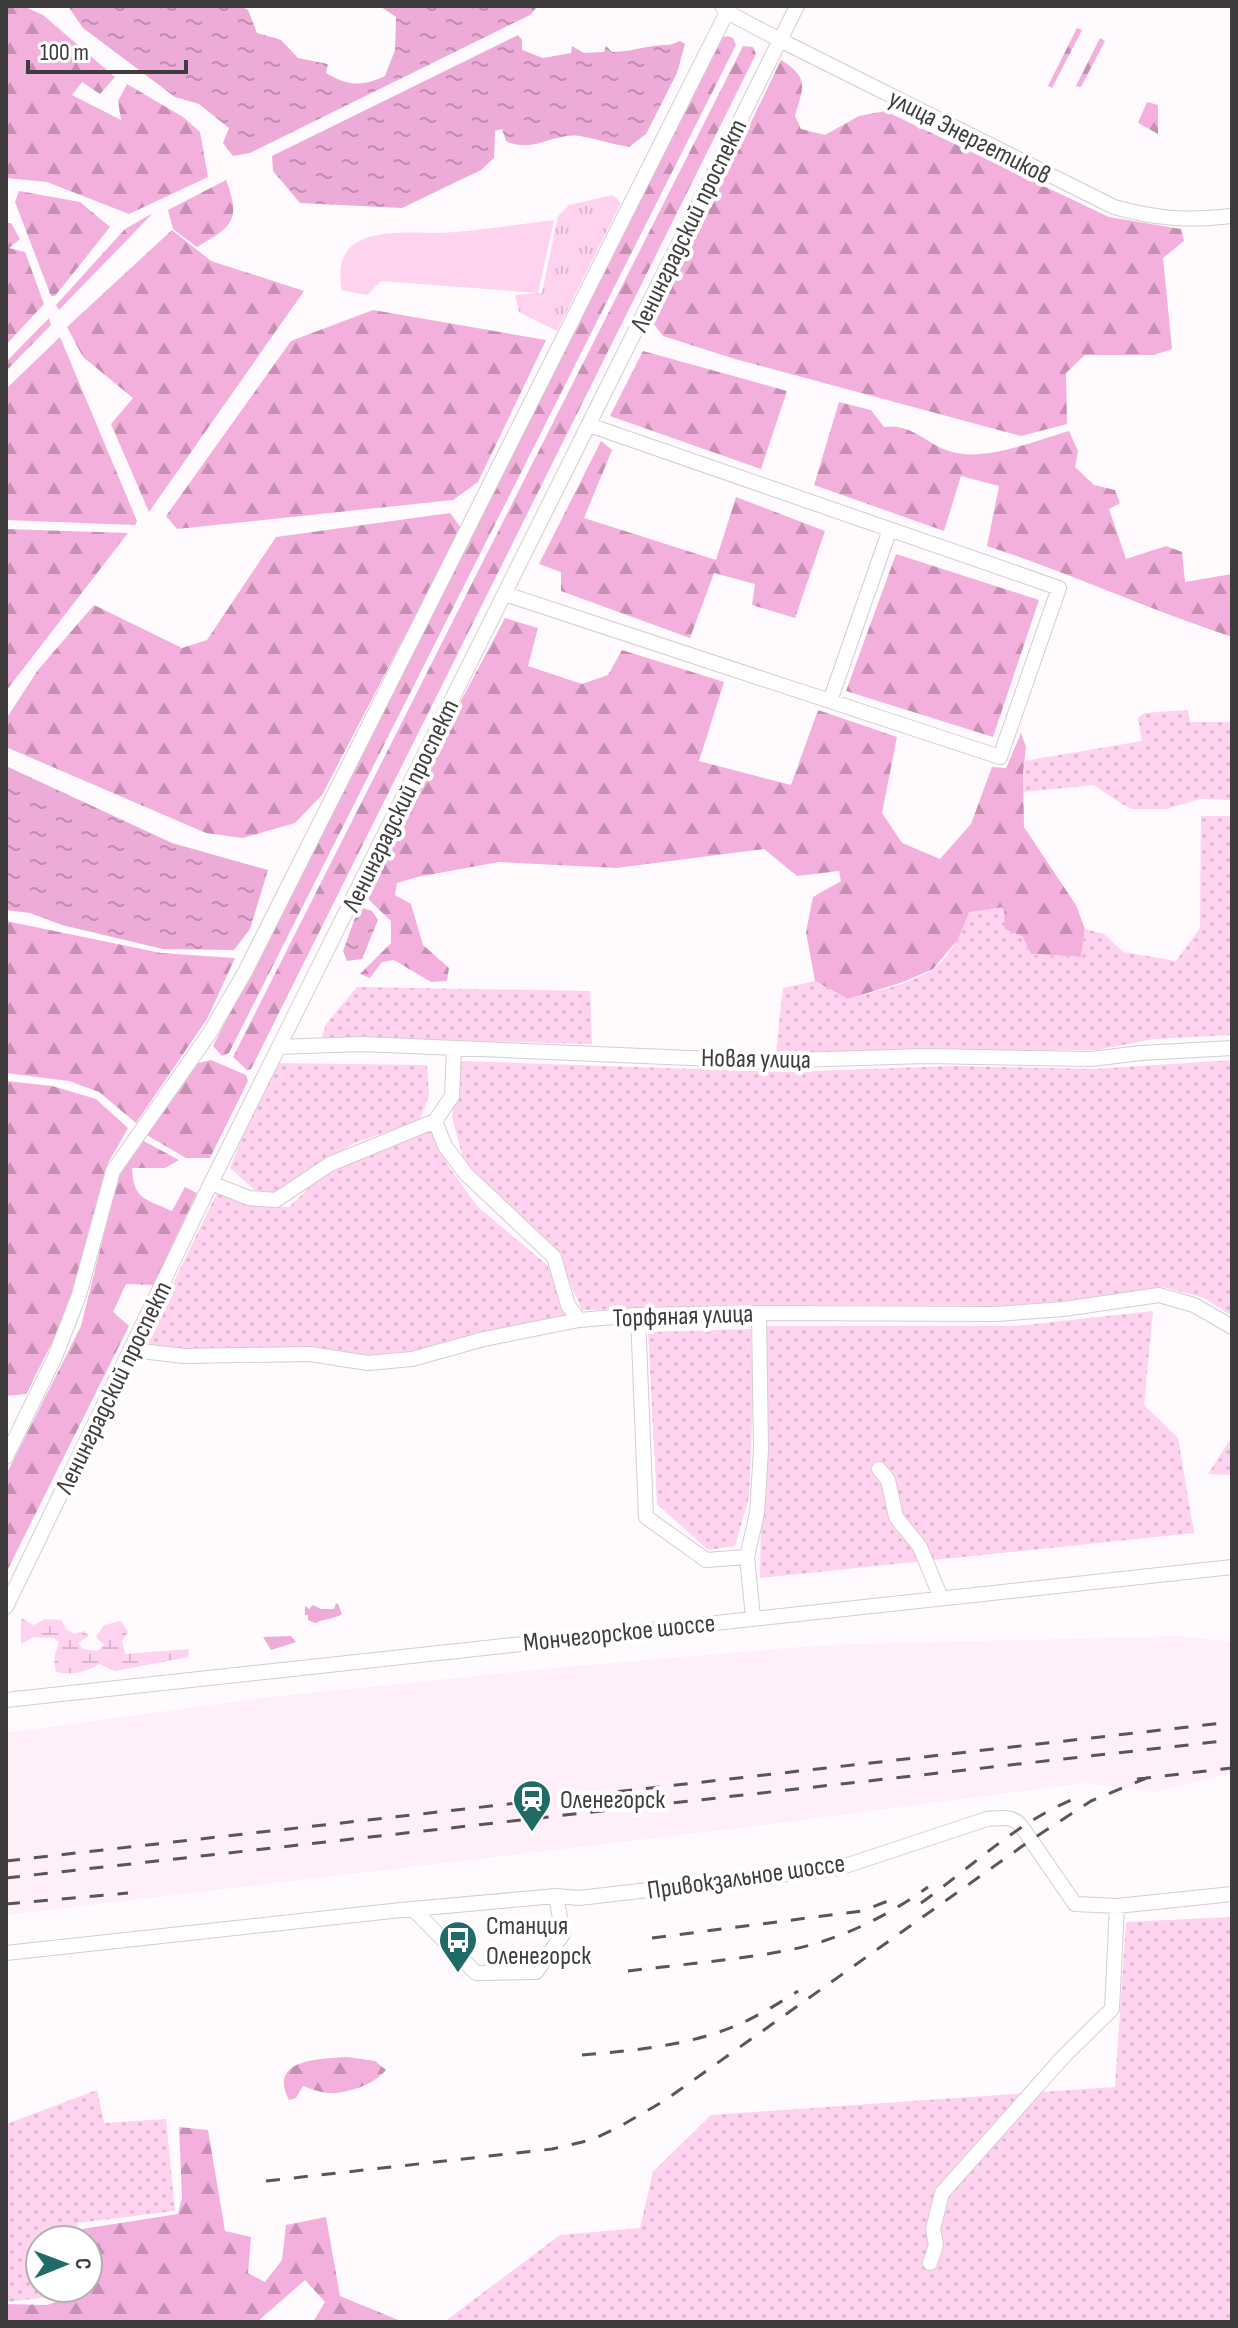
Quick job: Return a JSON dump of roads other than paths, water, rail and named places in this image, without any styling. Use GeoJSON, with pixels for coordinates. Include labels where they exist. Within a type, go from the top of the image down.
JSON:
{"type":"FeatureCollection","features":[{"type":"Feature","properties":{"kind":"street","name":"Ленинградский проспект"},"geometry":{"type":"LineString","coordinates":[[6,1607],[211,1183],[797,6]]}},
{"type":"Feature","properties":{"kind":"street","name":"улица Энергетиков"},"geometry":{"type":"LineString","coordinates":[[726,8],[780,40],[1114,207],[1151,218],[1232,216]]}},
{"type":"Feature","properties":{"kind":"street"},"geometry":{"type":"LineString","coordinates":[[6,1457],[55,1357],[79,1295],[113,1171],[209,1034],[245,972],[726,8]]}},
{"type":"Feature","properties":{"kind":"street"},"geometry":{"type":"LineString","coordinates":[[505,594],[1000,757],[1059,588],[589,425]]}},
{"type":"Feature","properties":{"kind":"street"},"geometry":{"type":"LineString","coordinates":[[830,701],[890,529]]}},
{"type":"Feature","properties":{"kind":"street","name":"Новая улица"},"geometry":{"type":"LineString","coordinates":[[279,1047],[361,1044],[760,1061],[926,1056],[1091,1059],[1232,1048]]}},
{"type":"Feature","properties":{"kind":"street"},"geometry":{"type":"LineString","coordinates":[[211,1183],[249,1198],[276,1200],[330,1164],[435,1121],[452,1096],[454,1049]]}},
{"type":"Feature","properties":{"kind":"street"},"geometry":{"type":"LineString","coordinates":[[435,1121],[445,1146],[466,1174],[554,1257],[568,1305],[579,1320]]}},
{"type":"Feature","properties":{"kind":"street","name":"Торфяная улица"},"geometry":{"type":"LineString","coordinates":[[132,1350],[184,1356],[310,1354],[368,1363],[412,1359],[484,1339],[579,1320],[638,1315],[759,1313],[996,1314],[1064,1309],[1159,1295],[1194,1305],[1232,1327]]}},
{"type":"Feature","properties":{"kind":"street"},"geometry":{"type":"LineString","coordinates":[[753,1617],[747,1557],[757,1513],[761,1450],[759,1313]]}},
{"type":"Feature","properties":{"kind":"street"},"geometry":{"type":"LineString","coordinates":[[638,1315],[646,1517],[706,1560],[747,1557]]}},
{"type":"Feature","properties":{"kind":"street"},"geometry":{"type":"LineString","coordinates":[[879,1469],[888,1480],[896,1517],[920,1547],[941,1598]]}},
{"type":"Feature","properties":{"kind":"street","name":"Мончегорское шоссе"},"geometry":{"type":"LineString","coordinates":[[11,1696],[1232,1567]]}},
{"type":"Feature","properties":{"kind":"street","name":"Привокзальное шоссе"},"geometry":{"type":"LineString","coordinates":[[6,1953],[413,1909],[556,1896],[579,1898],[839,1868],[987,1819],[1007,1818],[1015,1819],[1021,1826],[1075,1904],[1117,1906]]}},
{"type":"Feature","properties":{"kind":"street"},"geometry":{"type":"LineString","coordinates":[[930,2263],[936,2245],[933,2229],[942,2193],[1064,2056],[1112,2009],[1117,1906],[1232,1894]]}},
{"type":"Feature","properties":{"kind":"street"},"geometry":{"type":"LineString","coordinates":[[413,1909],[476,1973],[536,1972],[563,1934],[556,1896]]}},
{"type":"Feature","properties":{"kind":"water"},"geometry":{"type":"Polygon","coordinates":[[[68,6],[240,6],[248,10],[257,33],[281,40],[298,58],[328,64],[326,73],[355,84],[385,76],[395,50],[396,17],[380,6],[538,6],[530,15],[250,153],[233,156],[223,143],[229,128],[199,104],[175,97],[83,28],[68,6]]]}},
{"type":"Feature","properties":{"kind":"water"},"geometry":{"type":"Polygon","coordinates":[[[518,35],[522,40],[522,50],[543,58],[571,53],[572,46],[584,53],[604,52],[606,46],[612,52],[680,41],[685,44],[677,73],[646,134],[629,147],[580,136],[516,144],[506,141],[502,129],[495,131],[494,158],[481,170],[402,208],[300,203],[273,171],[272,156],[518,35]]]}},
{"type":"Feature","properties":{"kind":"water"},"geometry":{"type":"Polygon","coordinates":[[[6,766],[172,843],[268,870],[250,929],[234,950],[163,949],[62,925],[30,913],[6,910],[6,766]]]}},
{"type":"Feature","properties":{"kind":"water"},"geometry":{"type":"Polygon","coordinates":[[[363,908],[372,911],[378,920],[362,959],[347,961],[343,951],[355,918],[363,908]]]}},
{"type":"Feature","properties":{"kind":"water"},"geometry":{"type":"Polygon","coordinates":[[[336,1603],[342,1614],[336,1617],[315,1623],[305,1615],[305,1606],[309,1609],[313,1605],[321,1609],[334,1609],[336,1603]]]}},
{"type":"Feature","properties":{"kind":"water"},"geometry":{"type":"Polygon","coordinates":[[[291,1636],[296,1642],[271,1650],[263,1637],[291,1636]]]}},
{"type":"Feature","properties":{"kind":"railway"},"geometry":{"type":"LineString","coordinates":[[6,1861],[1232,1722]]}},
{"type":"Feature","properties":{"kind":"railway"},"geometry":{"type":"LineString","coordinates":[[6,1878],[1232,1740]]}},
{"type":"Feature","properties":{"kind":"railway"},"geometry":{"type":"LineString","coordinates":[[1137,1779],[1232,1768]]}},
{"type":"Feature","properties":{"kind":"railway"},"geometry":{"type":"LineString","coordinates":[[266,2181],[552,2149],[591,2140],[664,2101],[1031,1840],[1091,1801],[1149,1777]]}},
{"type":"Feature","properties":{"kind":"railway"},"geometry":{"type":"LineString","coordinates":[[921,1903],[1018,1830],[1059,1805],[1083,1795]]}},
{"type":"Feature","properties":{"kind":"railway"},"geometry":{"type":"LineString","coordinates":[[628,1971],[753,1956],[812,1945],[864,1925],[928,1887]]}},
{"type":"Feature","properties":{"kind":"railway"},"geometry":{"type":"LineString","coordinates":[[6,1904],[128,1893]]}},
{"type":"Feature","properties":{"kind":"railway"},"geometry":{"type":"LineString","coordinates":[[652,1938],[862,1911],[893,1899]]}},
{"type":"Feature","properties":{"kind":"railway"},"geometry":{"type":"LineString","coordinates":[[582,2055],[651,2048],[702,2037],[750,2019],[798,1991]]}},
{"type":"Feature","properties":{"kind":"place","name":"Оленегорск"},"geometry":{"type":"Point","coordinates":[532,1833]}},
{"type":"Feature","properties":{"kind":"place","name":"Станция Оленегорск"},"geometry":{"type":"Point","coordinates":[458,1974]}}]}
